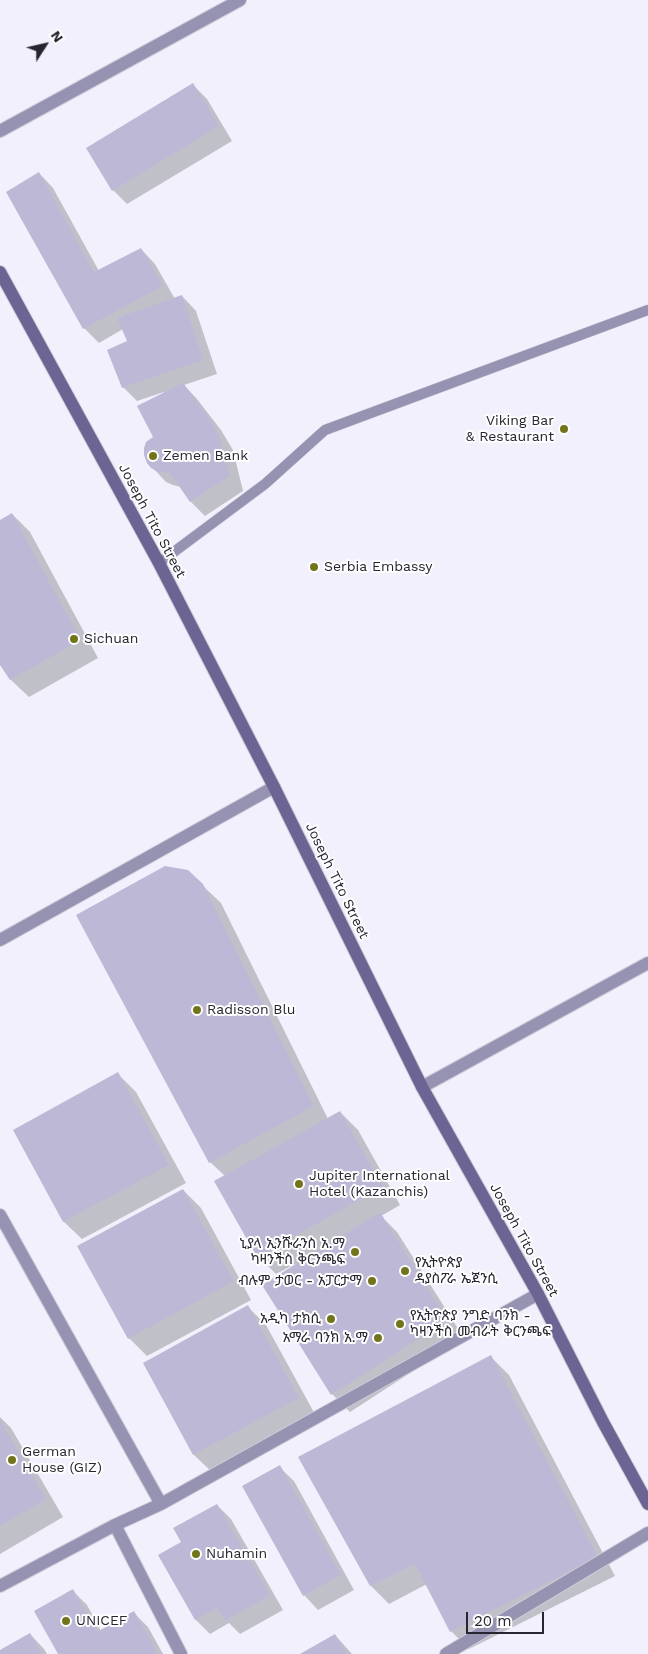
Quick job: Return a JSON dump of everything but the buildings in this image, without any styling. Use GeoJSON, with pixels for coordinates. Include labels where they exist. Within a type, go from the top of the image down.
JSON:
{"type":"FeatureCollection","features":[{"type":"Feature","properties":{"kind":"main road","name":"Joseph Tito Street"},"geometry":{"type":"LineString","coordinates":[[0,272],[159,563],[274,787],[422,1088],[538,1294],[603,1422],[648,1504]]}},
{"type":"Feature","properties":{"kind":"street"},"geometry":{"type":"LineString","coordinates":[[0,131],[240,0]]}},
{"type":"Feature","properties":{"kind":"street"},"geometry":{"type":"LineString","coordinates":[[0,940],[274,787]]}},
{"type":"Feature","properties":{"kind":"street"},"geometry":{"type":"LineString","coordinates":[[422,1088],[648,963]]}},
{"type":"Feature","properties":{"kind":"street"},"geometry":{"type":"LineString","coordinates":[[0,1215],[161,1504]]}},
{"type":"Feature","properties":{"kind":"street"},"geometry":{"type":"LineString","coordinates":[[0,1586],[115,1525],[161,1504],[538,1294]]}},
{"type":"Feature","properties":{"kind":"street"},"geometry":{"type":"LineString","coordinates":[[115,1525],[182,1654]]}},
{"type":"Feature","properties":{"kind":"street"},"geometry":{"type":"LineString","coordinates":[[446,1654],[648,1533]]}},
{"type":"Feature","properties":{"kind":"lane"},"geometry":{"type":"LineString","coordinates":[[159,563],[265,484],[325,430],[648,310]]}},
{"type":"Feature","properties":{"kind":"place","name":"Viking Bar & Restaurant"},"geometry":{"type":"Point","coordinates":[564,429]}},
{"type":"Feature","properties":{"kind":"place","name":"Zemen Bank"},"geometry":{"type":"Point","coordinates":[153,456]}},
{"type":"Feature","properties":{"kind":"place","name":"Serbia Embassy"},"geometry":{"type":"Point","coordinates":[314,567]}},
{"type":"Feature","properties":{"kind":"place","name":"Sichuan"},"geometry":{"type":"Point","coordinates":[74,639]}},
{"type":"Feature","properties":{"kind":"place","name":"Radisson Blu"},"geometry":{"type":"Point","coordinates":[197,1010]}},
{"type":"Feature","properties":{"kind":"place","name":"Jupiter International Hotel (Kazanchis)"},"geometry":{"type":"Point","coordinates":[299,1184]}},
{"type":"Feature","properties":{"kind":"place","name":"ኒያላ ኢንሹራንስ አ.ማ ካዛንችስ ቅርንጫፍ"},"geometry":{"type":"Point","coordinates":[355,1252]}},
{"type":"Feature","properties":{"kind":"place","name":"የኢትዮጵያ ዳያስፖራ ኤጀንሲ"},"geometry":{"type":"Point","coordinates":[405,1271]}},
{"type":"Feature","properties":{"kind":"place","name":"ብሉም ታወር - አፓርታማ"},"geometry":{"type":"Point","coordinates":[372,1281]}},
{"type":"Feature","properties":{"kind":"place","name":"አዲካ ታክሲ"},"geometry":{"type":"Point","coordinates":[331,1319]}},
{"type":"Feature","properties":{"kind":"place","name":"የኢትዮጵያ ንግድ ባንክ - ካዛንችስ መብራት ቅርንጫፍ"},"geometry":{"type":"Point","coordinates":[400,1324]}},
{"type":"Feature","properties":{"kind":"place","name":"አማራ ባንክ አ.ማ"},"geometry":{"type":"Point","coordinates":[378,1338]}},
{"type":"Feature","properties":{"kind":"place","name":"German House (GIZ)"},"geometry":{"type":"Point","coordinates":[12,1460]}},
{"type":"Feature","properties":{"kind":"place","name":"Nuhamin"},"geometry":{"type":"Point","coordinates":[196,1554]}},
{"type":"Feature","properties":{"kind":"place","name":"UNICEF"},"geometry":{"type":"Point","coordinates":[66,1621]}}]}
